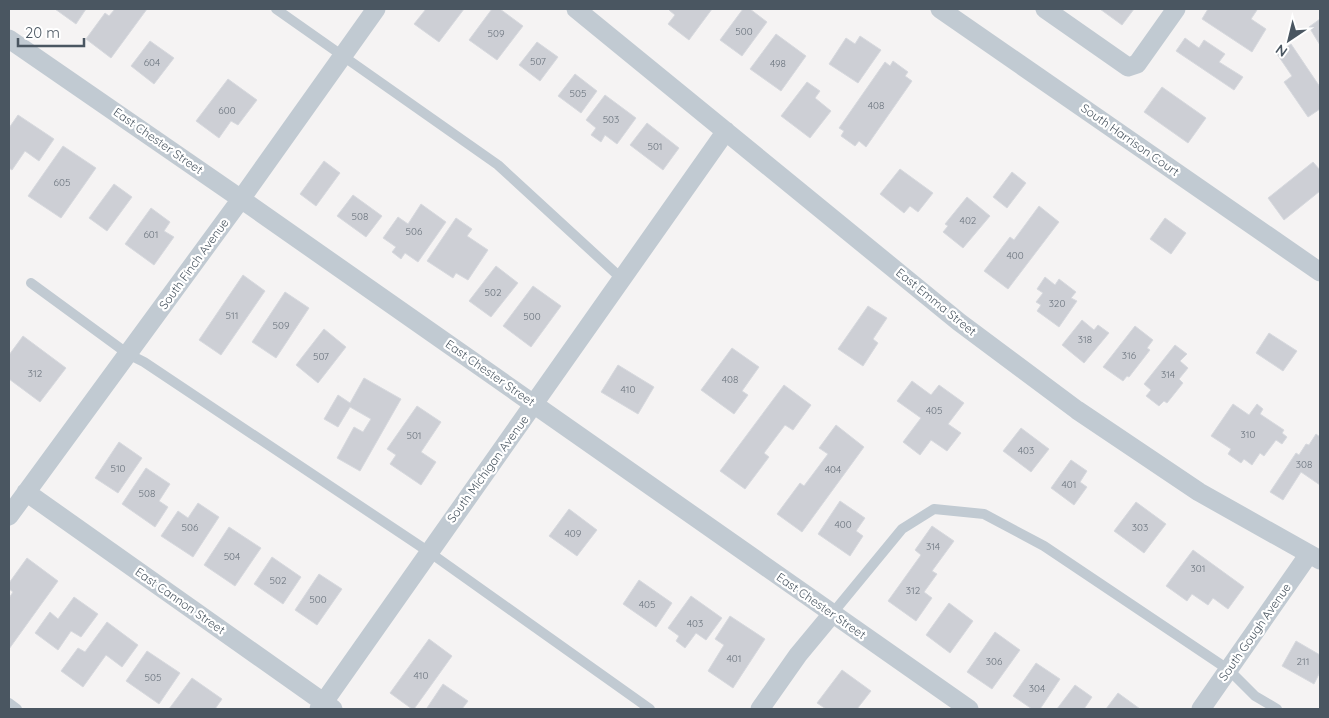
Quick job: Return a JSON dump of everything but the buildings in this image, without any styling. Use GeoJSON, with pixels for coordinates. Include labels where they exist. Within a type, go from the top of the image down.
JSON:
{"type":"FeatureCollection","features":[{"type":"Feature","properties":{"kind":"street","name":"South Finch Avenue"},"geometry":{"type":"LineString","coordinates":[[9,516],[242,199],[376,9]]}},
{"type":"Feature","properties":{"kind":"street","name":"East Emma Street"},"geometry":{"type":"LineString","coordinates":[[576,9],[959,322],[1077,410],[1199,492],[1315,557]]}},
{"type":"Feature","properties":{"kind":"street","name":"South Harrison Court"},"geometry":{"type":"LineString","coordinates":[[940,9],[1320,272]]}},
{"type":"Feature","properties":{"kind":"street"},"geometry":{"type":"LineString","coordinates":[[1045,9],[1128,67],[1137,64],[1176,9]]}},
{"type":"Feature","properties":{"kind":"street","name":"East Chester Street"},"geometry":{"type":"LineString","coordinates":[[9,39],[242,199],[969,709]]}},
{"type":"Feature","properties":{"kind":"street","name":"South Michigan Avenue"},"geometry":{"type":"LineString","coordinates":[[325,707],[428,552],[726,132]]}},
{"type":"Feature","properties":{"kind":"street","name":"East Cannon Street"},"geometry":{"type":"LineString","coordinates":[[26,492],[325,707]]}},
{"type":"Feature","properties":{"kind":"street","name":"South Gough Avenue"},"geometry":{"type":"LineString","coordinates":[[1201,709],[1315,557]]}},
{"type":"Feature","properties":{"kind":"street"},"geometry":{"type":"LineString","coordinates":[[760,709],[798,655],[832,614]]}},
{"type":"Feature","properties":{"kind":"lane"},"geometry":{"type":"LineString","coordinates":[[276,9],[498,165],[622,279]]}},
{"type":"Feature","properties":{"kind":"lane"},"geometry":{"type":"LineString","coordinates":[[31,283],[128,354],[144,362],[428,552],[650,709]]}},
{"type":"Feature","properties":{"kind":"lane"},"geometry":{"type":"LineString","coordinates":[[832,614],[902,529],[934,509],[984,514],[1044,546],[1229,670],[1255,696],[1277,709]]}},
{"type":"Feature","properties":{"kind":"lane"},"geometry":{"type":"LineString","coordinates":[[9,703],[17,709]]}}]}
